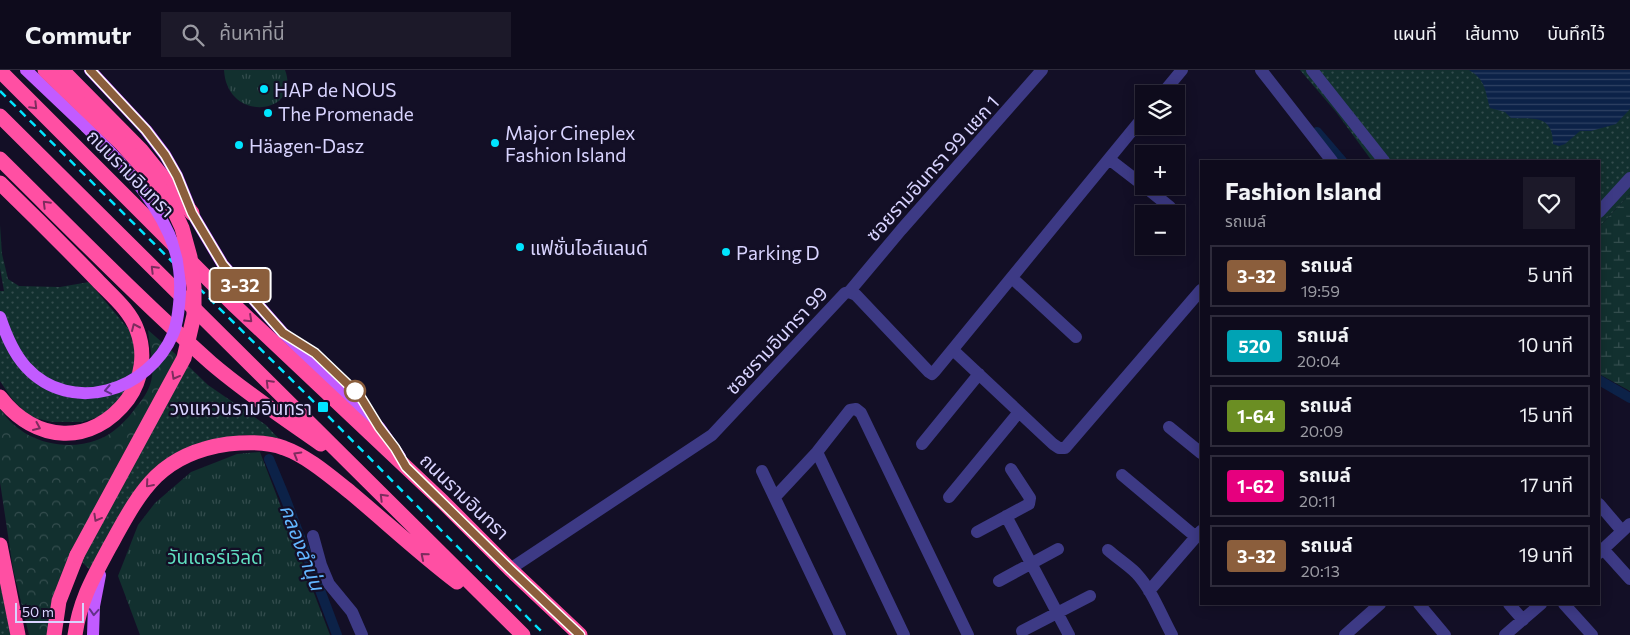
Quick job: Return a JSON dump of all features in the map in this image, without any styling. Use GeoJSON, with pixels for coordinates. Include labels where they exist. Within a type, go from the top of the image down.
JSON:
{"type":"FeatureCollection","features":[{"type":"Feature","properties":{"kind":"highway"},"geometry":{"type":"LineString","coordinates":[[45,70],[127,149],[155,181],[171,204],[182,228],[190,257],[194,287],[194,315],[184,358],[77,555],[59,601],[54,635]]}},
{"type":"Feature","properties":{"kind":"highway"},"geometry":{"type":"LineString","coordinates":[[62,70],[141,150],[192,213]]}},
{"type":"Feature","properties":{"kind":"highway","name":"ถนนรามอินทรา"},"geometry":{"type":"LineString","coordinates":[[0,71],[233,304],[580,635]]}},
{"type":"Feature","properties":{"kind":"highway"},"geometry":{"type":"LineString","coordinates":[[0,116],[523,635]]}},
{"type":"Feature","properties":{"kind":"highway"},"geometry":{"type":"LineString","coordinates":[[0,159],[100,258],[212,363],[286,421],[353,467]]}},
{"type":"Feature","properties":{"kind":"highway"},"geometry":{"type":"LineString","coordinates":[[0,183],[61,242],[123,308],[137,330],[142,348],[142,366],[139,379],[133,391],[112,418],[82,432],[68,434],[37,427],[12,412],[0,396]]}},
{"type":"Feature","properties":{"kind":"highway"},"geometry":{"type":"LineString","coordinates":[[75,635],[82,602],[90,582],[134,502],[151,481],[170,464],[191,453],[243,442],[272,444],[286,448],[330,476],[444,572],[504,618]]}},
{"type":"Feature","properties":{"kind":"highway"},"geometry":{"type":"LineString","coordinates":[[0,546],[18,635]]}},
{"type":"Feature","properties":{"kind":"main road"},"geometry":{"type":"LineString","coordinates":[[0,317],[10,343],[27,368],[42,380],[72,392],[84,393],[110,390],[132,382],[150,368],[164,350],[173,334],[178,318],[180,279],[175,250],[169,234],[138,183],[86,127],[26,70]]}},
{"type":"Feature","properties":{"kind":"main road"},"geometry":{"type":"LineString","coordinates":[[90,70],[146,130],[165,155],[177,176],[192,213],[211,246],[238,283],[307,358],[379,427],[395,448],[406,467]]}},
{"type":"Feature","properties":{"kind":"main road"},"geometry":{"type":"LineString","coordinates":[[93,635],[96,588],[105,555]]}},
{"type":"Feature","properties":{"kind":"street","name":"ซอยรามอินทรา 99 แยก 1"},"geometry":{"type":"LineString","coordinates":[[849,292],[1042,70]]}},
{"type":"Feature","properties":{"kind":"street"},"geometry":{"type":"LineString","coordinates":[[1170,85],[1182,70]]}},
{"type":"Feature","properties":{"kind":"street"},"geometry":{"type":"LineString","coordinates":[[1261,70],[1331,160]]}},
{"type":"Feature","properties":{"kind":"street"},"geometry":{"type":"LineString","coordinates":[[1312,70],[1383,160]]}},
{"type":"Feature","properties":{"kind":"street","name":"ซอยรามอินทรา 99"},"geometry":{"type":"LineString","coordinates":[[510,569],[712,435],[846,293],[849,292],[862,301],[932,374],[954,350],[1135,127]]}},
{"type":"Feature","properties":{"kind":"street"},"geometry":{"type":"LineString","coordinates":[[1109,159],[1135,179]]}},
{"type":"Feature","properties":{"kind":"street"},"geometry":{"type":"LineString","coordinates":[[1600,211],[1630,178]]}},
{"type":"Feature","properties":{"kind":"street"},"geometry":{"type":"LineString","coordinates":[[1155,195],[1168,205]]}},
{"type":"Feature","properties":{"kind":"street"},"geometry":{"type":"LineString","coordinates":[[1012,278],[1076,337]]}},
{"type":"Feature","properties":{"kind":"street"},"geometry":{"type":"LineString","coordinates":[[954,350],[1053,444],[1059,448],[1064,448],[1200,291]]}},
{"type":"Feature","properties":{"kind":"street"},"geometry":{"type":"LineString","coordinates":[[922,444],[978,374]]}},
{"type":"Feature","properties":{"kind":"street"},"geometry":{"type":"LineString","coordinates":[[775,497],[817,452],[850,410],[856,409],[861,412],[968,635]]}},
{"type":"Feature","properties":{"kind":"street"},"geometry":{"type":"LineString","coordinates":[[950,497],[1019,412]]}},
{"type":"Feature","properties":{"kind":"street"},"geometry":{"type":"LineString","coordinates":[[1169,427],[1200,452]]}},
{"type":"Feature","properties":{"kind":"street"},"geometry":{"type":"LineString","coordinates":[[817,452],[904,635]]}},
{"type":"Feature","properties":{"kind":"street"},"geometry":{"type":"LineString","coordinates":[[977,532],[1029,504],[1030,501],[1012,469]]}},
{"type":"Feature","properties":{"kind":"street"},"geometry":{"type":"LineString","coordinates":[[762,471],[840,635]]}},
{"type":"Feature","properties":{"kind":"street"},"geometry":{"type":"LineString","coordinates":[[1122,475],[1199,534],[1149,591]]}},
{"type":"Feature","properties":{"kind":"street"},"geometry":{"type":"LineString","coordinates":[[1600,505],[1626,528],[1601,551],[1630,579]]}},
{"type":"Feature","properties":{"kind":"street"},"geometry":{"type":"LineString","coordinates":[[1006,516],[1069,635]]}},
{"type":"Feature","properties":{"kind":"street"},"geometry":{"type":"LineString","coordinates":[[313,536],[320,566],[352,612],[362,635]]}},
{"type":"Feature","properties":{"kind":"street"},"geometry":{"type":"LineString","coordinates":[[999,582],[1058,549]]}},
{"type":"Feature","properties":{"kind":"street"},"geometry":{"type":"LineString","coordinates":[[1108,550],[1137,574],[1149,591],[1172,635]]}},
{"type":"Feature","properties":{"kind":"street"},"geometry":{"type":"LineString","coordinates":[[1022,631],[1090,596]]}},
{"type":"Feature","properties":{"kind":"street"},"geometry":{"type":"LineString","coordinates":[[1345,635],[1379,605]]}},
{"type":"Feature","properties":{"kind":"street"},"geometry":{"type":"LineString","coordinates":[[1420,605],[1446,635]]}},
{"type":"Feature","properties":{"kind":"street"},"geometry":{"type":"LineString","coordinates":[[1510,605],[1523,620]]}},
{"type":"Feature","properties":{"kind":"street"},"geometry":{"type":"LineString","coordinates":[[1505,635],[1540,605]]}},
{"type":"Feature","properties":{"kind":"street"},"geometry":{"type":"LineString","coordinates":[[1565,605],[1592,635]]}},
{"type":"Feature","properties":{"kind":"green space"},"geometry":{"type":"Polygon","coordinates":[[[224,70],[285,70],[287,85],[283,97],[274,104],[262,107],[249,106],[237,99],[228,87],[224,70]]]}},
{"type":"Feature","properties":{"kind":"green space"},"geometry":{"type":"Polygon","coordinates":[[[1300,70],[1630,70],[1630,194],[1600,226],[1600,160],[1371,160],[1336,112],[1300,70]]]}},
{"type":"Feature","properties":{"kind":"green space"},"geometry":{"type":"Polygon","coordinates":[[[1630,194],[1630,391],[1600,375],[1600,226],[1630,194]]]}},
{"type":"Feature","properties":{"kind":"green space"},"geometry":{"type":"Polygon","coordinates":[[[0,225],[2,254],[8,279],[19,286],[60,287],[89,282],[131,332],[138,362],[126,392],[106,415],[82,422],[52,422],[30,417],[12,399],[0,381],[0,291],[4,291],[0,268],[0,225]]]}},
{"type":"Feature","properties":{"kind":"green space"},"geometry":{"type":"Polygon","coordinates":[[[148,330],[180,358],[72,559],[51,635],[29,635],[13,569],[0,482],[0,408],[18,428],[42,441],[70,445],[84,444],[103,437],[124,421],[149,388],[152,360],[148,330]]]}},
{"type":"Feature","properties":{"kind":"green space"},"geometry":{"type":"Polygon","coordinates":[[[180,358],[208,385],[266,425],[278,438],[244,435],[211,440],[168,459],[89,569],[75,555],[180,358]]]}},
{"type":"Feature","properties":{"kind":"green space","name":"วันเดอร์เวิลด์"},"geometry":{"type":"Polygon","coordinates":[[[260,452],[330,635],[140,635],[118,576],[138,525],[155,503],[191,472],[237,454],[260,452]]]}},
{"type":"Feature","properties":{"kind":"green space"},"geometry":{"type":"Polygon","coordinates":[[[0,566],[13,635],[0,635],[0,566]]]}},
{"type":"Feature","properties":{"kind":"water"},"geometry":{"type":"Polygon","coordinates":[[[1469,70],[1630,70],[1630,109],[1616,124],[1591,131],[1580,131],[1565,144],[1559,146],[1553,144],[1550,127],[1546,123],[1534,119],[1511,118],[1505,112],[1490,108],[1482,82],[1469,70]]]}},
{"type":"Feature","properties":{"kind":"waterway"},"geometry":{"type":"LineString","coordinates":[[1317,132],[1341,160]]}},
{"type":"Feature","properties":{"kind":"waterway"},"geometry":{"type":"LineString","coordinates":[[1600,381],[1630,398]]}},
{"type":"Feature","properties":{"kind":"waterway","name":"คลองลำนุ่น"},"geometry":{"type":"LineString","coordinates":[[269,459],[337,635]]}},
{"type":"Feature","properties":{"kind":"railway"},"geometry":{"type":"LineString","coordinates":[[0,91],[321,409],[545,635]]}},
{"type":"Feature","properties":{"kind":"bus line","name":"3-32"},"geometry":{"type":"LineString","coordinates":[[90,70],[146,130],[165,155],[177,176],[192,213],[223,265],[238,283],[283,333],[315,353],[360,396],[406,467],[580,635]]}},
{"type":"Feature","properties":{"kind":"place","name":"HAP de NOUS"},"geometry":{"type":"Point","coordinates":[264,89]}},
{"type":"Feature","properties":{"kind":"place","name":"The Promenade"},"geometry":{"type":"Point","coordinates":[268,113]}},
{"type":"Feature","properties":{"kind":"place","name":"Major Cineplex Fashion Island"},"geometry":{"type":"Point","coordinates":[495,143]}},
{"type":"Feature","properties":{"kind":"place","name":"Häagen-Dasz"},"geometry":{"type":"Point","coordinates":[239,145]}},
{"type":"Feature","properties":{"kind":"place","name":"แฟชั่นไอส์แลนด์"},"geometry":{"type":"Point","coordinates":[520,247]}},
{"type":"Feature","properties":{"kind":"place","name":"Parking D"},"geometry":{"type":"Point","coordinates":[726,252]}},
{"type":"Feature","properties":{"kind":"place","name":"วงแหวนรามอินทรา"},"geometry":{"type":"Point","coordinates":[323,407]}}]}
